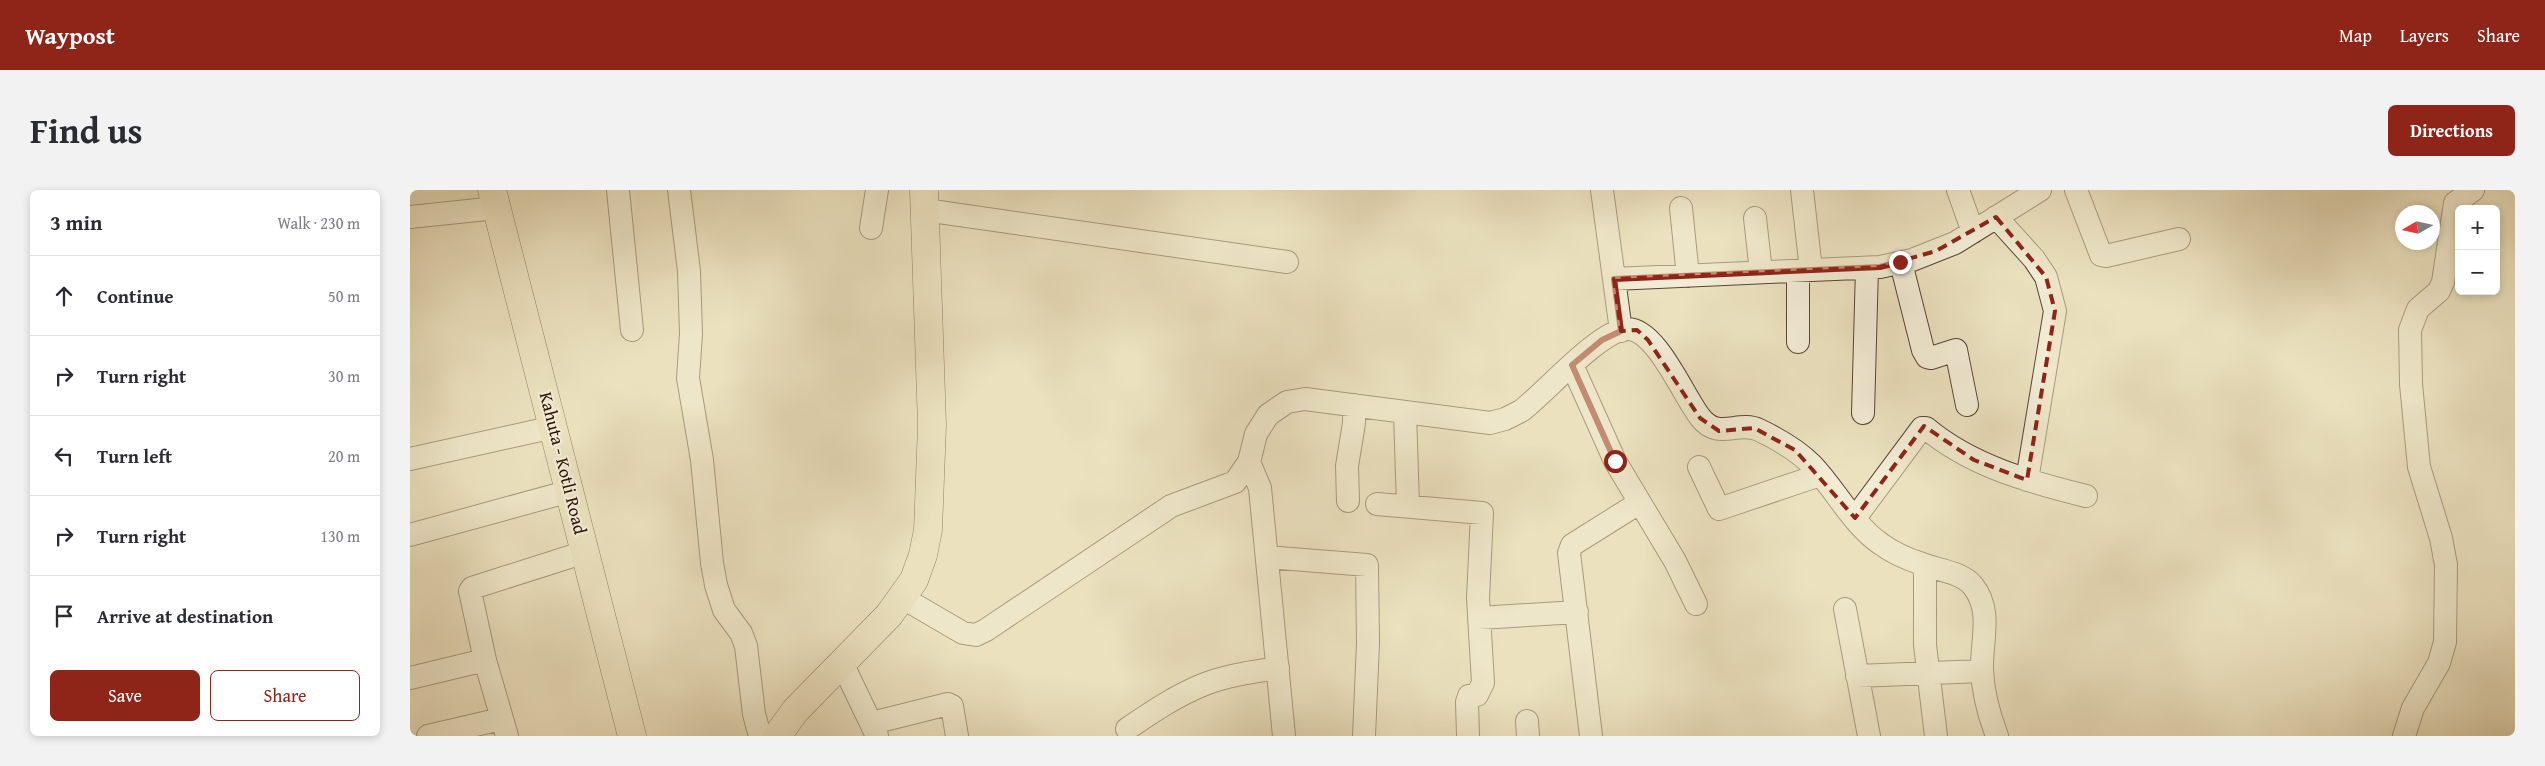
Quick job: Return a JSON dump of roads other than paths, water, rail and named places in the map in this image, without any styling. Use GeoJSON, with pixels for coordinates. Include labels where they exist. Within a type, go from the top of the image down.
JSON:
{"type":"FeatureCollection","features":[{"type":"Feature","properties":{"kind":"main road","name":"Kahuta - Kotli Road"},"geometry":{"type":"LineString","coordinates":[[494,199],[632,736]]}},
{"type":"Feature","properties":{"kind":"main road"},"geometry":{"type":"LineString","coordinates":[[776,736],[795,711],[903,598],[914,580],[923,555],[928,530],[932,425],[924,200]]}},
{"type":"Feature","properties":{"kind":"street"},"geometry":{"type":"LineString","coordinates":[[618,190],[632,330]]}},
{"type":"Feature","properties":{"kind":"street"},"geometry":{"type":"LineString","coordinates":[[679,190],[689,271],[691,334],[688,378],[702,460],[712,563],[716,585],[724,610],[741,633],[746,646],[754,714],[760,736]]}},
{"type":"Feature","properties":{"kind":"street"},"geometry":{"type":"LineString","coordinates":[[871,228],[877,190]]}},
{"type":"Feature","properties":{"kind":"street"},"geometry":{"type":"LineString","coordinates":[[1602,190],[1621,331]]}},
{"type":"Feature","properties":{"kind":"street"},"geometry":{"type":"LineString","coordinates":[[1798,342],[1805,271],[1802,190]]}},
{"type":"Feature","properties":{"kind":"street"},"geometry":{"type":"LineString","coordinates":[[1958,190],[1973,232]]}},
{"type":"Feature","properties":{"kind":"street"},"geometry":{"type":"LineString","coordinates":[[1614,279],[1868,268],[1900,262],[1936,252],[1973,232],[2040,190]]}},
{"type":"Feature","properties":{"kind":"street"},"geometry":{"type":"LineString","coordinates":[[2076,190],[2100,256],[2179,239]]}},
{"type":"Feature","properties":{"kind":"street"},"geometry":{"type":"LineString","coordinates":[[2404,736],[2419,693],[2444,652],[2447,578],[2441,538],[2419,467],[2414,429],[2410,330],[2418,309],[2439,292],[2443,282],[2455,203],[2473,190]]}},
{"type":"Feature","properties":{"kind":"street"},"geometry":{"type":"LineString","coordinates":[[410,216],[494,199]]}},
{"type":"Feature","properties":{"kind":"street"},"geometry":{"type":"LineString","coordinates":[[924,200],[1287,262]]}},
{"type":"Feature","properties":{"kind":"street"},"geometry":{"type":"LineString","coordinates":[[1681,208],[1688,276]]}},
{"type":"Feature","properties":{"kind":"street"},"geometry":{"type":"LineString","coordinates":[[1996,217],[2034,259],[2046,277],[2055,311],[2027,480]]}},
{"type":"Feature","properties":{"kind":"street"},"geometry":{"type":"LineString","coordinates":[[1756,218],[1761,272]]}},
{"type":"Feature","properties":{"kind":"street"},"geometry":{"type":"LineString","coordinates":[[1900,262],[1923,350],[1927,357],[1931,358],[1956,350],[1967,405]]}},
{"type":"Feature","properties":{"kind":"street"},"geometry":{"type":"LineString","coordinates":[[1863,413],[1868,268]]}},
{"type":"Feature","properties":{"kind":"street"},"geometry":{"type":"LineString","coordinates":[[903,598],[963,634],[976,635],[1036,598],[1170,506],[1235,482],[1249,462],[1256,434],[1268,415],[1278,406],[1287,402],[1305,399],[1490,423],[1505,419],[1538,398],[1572,365],[1602,340],[1621,331],[1637,330],[1663,358],[1700,418],[1719,431],[1754,428],[1795,450],[1820,475],[1855,518],[1880,544],[1898,555],[1948,572],[1972,585],[1984,606],[1982,671],[1988,712],[1997,736]]}},
{"type":"Feature","properties":{"kind":"street"},"geometry":{"type":"LineString","coordinates":[[1572,365],[1615,461],[1638,503],[1675,561],[1696,604]]}},
{"type":"Feature","properties":{"kind":"street"},"geometry":{"type":"LineString","coordinates":[[1348,501],[1347,466],[1354,423],[1354,405]]}},
{"type":"Feature","properties":{"kind":"street"},"geometry":{"type":"LineString","coordinates":[[1405,412],[1408,506]]}},
{"type":"Feature","properties":{"kind":"street"},"geometry":{"type":"LineString","coordinates":[[410,459],[554,428]]}},
{"type":"Feature","properties":{"kind":"street"},"geometry":{"type":"LineString","coordinates":[[1855,518],[1922,428],[1926,428],[1974,460],[2027,480],[2086,496]]}},
{"type":"Feature","properties":{"kind":"street"},"geometry":{"type":"LineString","coordinates":[[1249,462],[1260,488],[1284,736]]}},
{"type":"Feature","properties":{"kind":"street"},"geometry":{"type":"LineString","coordinates":[[1699,467],[1719,509],[1820,475]]}},
{"type":"Feature","properties":{"kind":"street"},"geometry":{"type":"LineString","coordinates":[[410,535],[570,491]]}},
{"type":"Feature","properties":{"kind":"street"},"geometry":{"type":"LineString","coordinates":[[1591,736],[1569,553],[1572,545],[1638,503]]}},
{"type":"Feature","properties":{"kind":"street"},"geometry":{"type":"LineString","coordinates":[[1377,504],[1482,513],[1478,598],[1483,683],[1477,696],[1469,696],[1467,702],[1468,736]]}},
{"type":"Feature","properties":{"kind":"street"},"geometry":{"type":"LineString","coordinates":[[428,736],[504,727],[485,660],[470,591],[472,588],[585,552]]}},
{"type":"Feature","properties":{"kind":"street"},"geometry":{"type":"LineString","coordinates":[[1267,558],[1367,565],[1368,643],[1364,736]]}},
{"type":"Feature","properties":{"kind":"street"},"geometry":{"type":"LineString","coordinates":[[1925,565],[1928,674],[1936,736]]}},
{"type":"Feature","properties":{"kind":"street"},"geometry":{"type":"LineString","coordinates":[[1845,609],[1869,736]]}},
{"type":"Feature","properties":{"kind":"street"},"geometry":{"type":"LineString","coordinates":[[1479,618],[1577,612]]}},
{"type":"Feature","properties":{"kind":"street"},"geometry":{"type":"LineString","coordinates":[[410,678],[485,660]]}},
{"type":"Feature","properties":{"kind":"street"},"geometry":{"type":"LineString","coordinates":[[842,663],[875,730],[948,704],[952,706],[957,736]]}},
{"type":"Feature","properties":{"kind":"street"},"geometry":{"type":"LineString","coordinates":[[1127,729],[1167,703],[1205,684],[1239,674],[1278,668]]}},
{"type":"Feature","properties":{"kind":"street"},"geometry":{"type":"LineString","coordinates":[[1857,676],[1982,671]]}}]}
